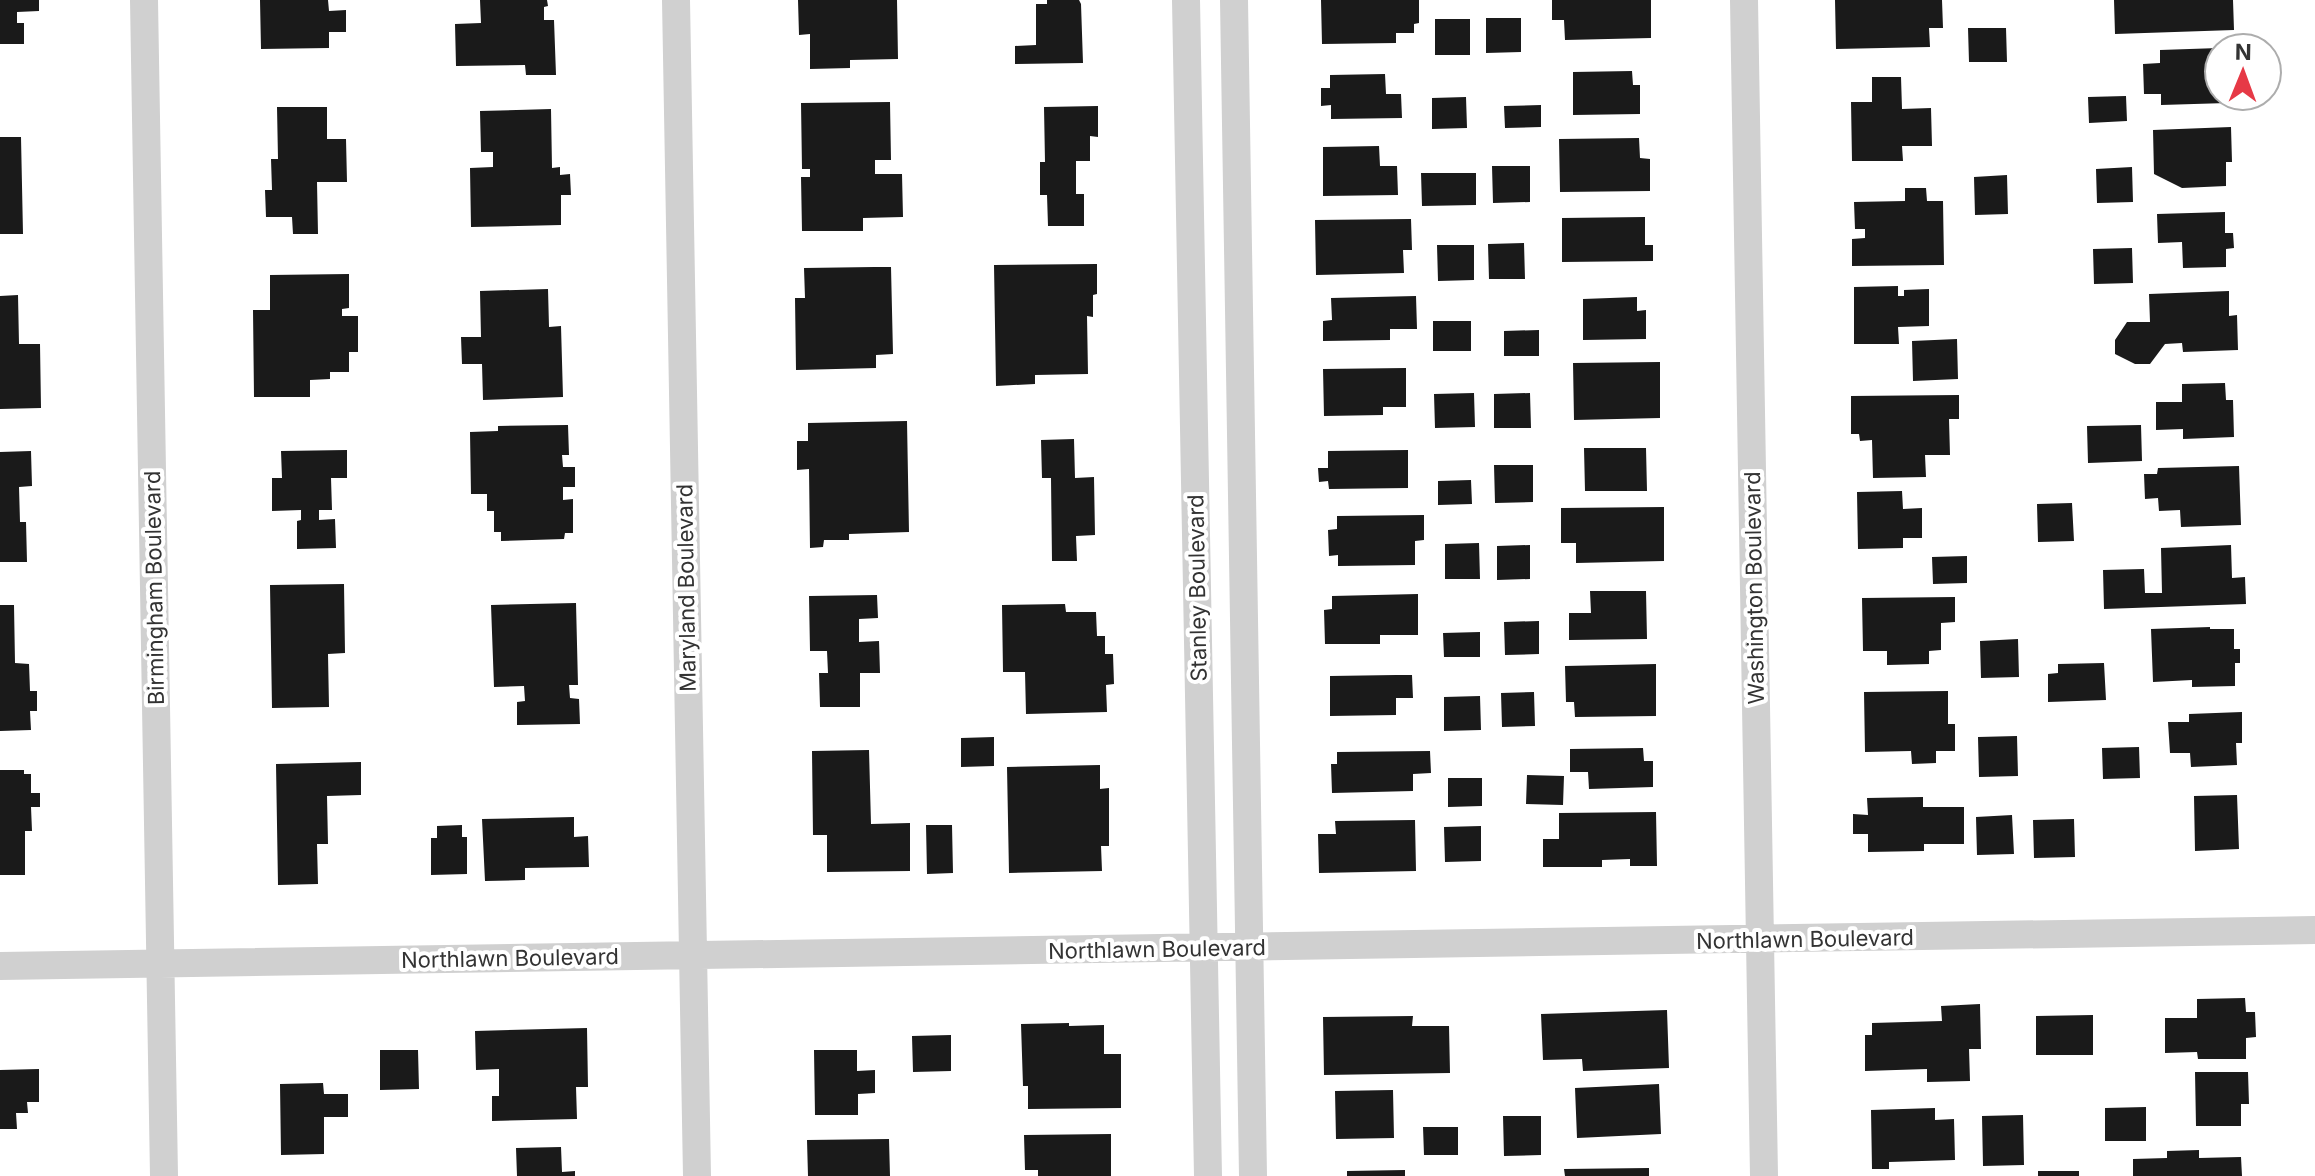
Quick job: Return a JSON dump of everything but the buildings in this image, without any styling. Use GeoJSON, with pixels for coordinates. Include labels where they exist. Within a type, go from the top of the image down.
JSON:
{"type":"FeatureCollection","features":[{"type":"Feature","properties":{"kind":"street","name":"Birmingham Boulevard"},"geometry":{"type":"LineString","coordinates":[[144,0],[164,1176]]}},
{"type":"Feature","properties":{"kind":"street","name":"Maryland Boulevard"},"geometry":{"type":"LineString","coordinates":[[676,0],[697,1176]]}},
{"type":"Feature","properties":{"kind":"street","name":"Stanley Boulevard"},"geometry":{"type":"LineString","coordinates":[[1186,0],[1208,1176]]}},
{"type":"Feature","properties":{"kind":"street","name":"Stanley Boulevard"},"geometry":{"type":"LineString","coordinates":[[1234,0],[1253,1176]]}},
{"type":"Feature","properties":{"kind":"street","name":"Washington Boulevard"},"geometry":{"type":"LineString","coordinates":[[1744,0],[1764,1176]]}},
{"type":"Feature","properties":{"kind":"street"},"geometry":{"type":"LineString","coordinates":[[1194,390],[1240,389]]}},
{"type":"Feature","properties":{"kind":"street","name":"Northlawn Boulevard"},"geometry":{"type":"LineString","coordinates":[[0,966],[2315,930]]}}]}
